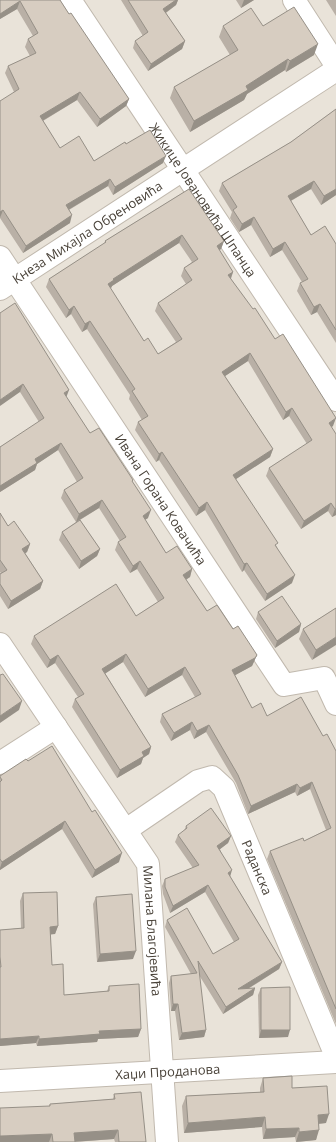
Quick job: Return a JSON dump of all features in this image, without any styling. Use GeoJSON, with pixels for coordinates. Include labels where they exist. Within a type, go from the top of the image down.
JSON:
{"type":"FeatureCollection","features":[{"type":"Feature","properties":{"kind":"street","name":"Жикице Јовановића Шпанца"},"geometry":{"type":"LineString","coordinates":[[70,0],[336,400]]}},
{"type":"Feature","properties":{"kind":"street"},"geometry":{"type":"LineString","coordinates":[[294,0],[336,65]]}},
{"type":"Feature","properties":{"kind":"street","name":"Кнеза Михајла Обреновића"},"geometry":{"type":"LineString","coordinates":[[7,284],[336,70]]}},
{"type":"Feature","properties":{"kind":"street","name":"Ивана Горана Ковачића"},"geometry":{"type":"LineString","coordinates":[[0,257],[7,284],[284,685],[324,678],[336,704]]}},
{"type":"Feature","properties":{"kind":"street","name":"Милана Благојевића"},"geometry":{"type":"LineString","coordinates":[[0,644],[148,864],[167,1142]]}},
{"type":"Feature","properties":{"kind":"street"},"geometry":{"type":"LineString","coordinates":[[0,763],[56,727]]}},
{"type":"Feature","properties":{"kind":"street","name":"Раданска"},"geometry":{"type":"LineString","coordinates":[[126,830],[198,781],[212,777],[224,788],[336,1056]]}},
{"type":"Feature","properties":{"kind":"street","name":"Хаџи Проданова"},"geometry":{"type":"LineString","coordinates":[[0,1082],[336,1062]]}},
{"type":"Feature","properties":{"kind":"shaded area"},"geometry":{"type":"Polygon","coordinates":[[[0,0],[336,0],[336,1142],[0,1142],[0,0]]]}},
{"type":"Feature","properties":{"kind":"building"},"geometry":{"type":"Polygon","coordinates":[[[0,0],[60,0],[69,14],[71,13],[129,99],[100,119],[80,92],[40,116],[60,148],[79,136],[94,161],[125,142],[126,144],[150,130],[166,156],[115,187],[110,179],[66,205],[72,215],[26,246],[3,210],[0,212],[0,101],[19,89],[8,66],[36,53],[28,39],[38,33],[20,1],[0,14],[0,0]]]}},
{"type":"Feature","properties":{"kind":"building"},"geometry":{"type":"Polygon","coordinates":[[[128,0],[176,0],[163,9],[185,41],[151,64],[135,41],[148,32],[128,0]]]}},
{"type":"Feature","properties":{"kind":"building"},"geometry":{"type":"Polygon","coordinates":[[[294,7],[318,44],[290,61],[288,59],[246,86],[248,90],[194,121],[174,87],[238,50],[223,26],[251,8],[263,26],[294,7]]]}},
{"type":"Feature","properties":{"kind":"building"},"geometry":{"type":"Polygon","coordinates":[[[336,109],[336,189],[324,196],[314,181],[288,196],[311,235],[325,226],[336,244],[336,330],[320,304],[314,307],[300,283],[308,279],[285,242],[273,249],[254,217],[242,224],[233,210],[237,207],[222,183],[291,142],[336,109]]]}},
{"type":"Feature","properties":{"kind":"building"},"geometry":{"type":"Polygon","coordinates":[[[189,189],[224,241],[217,246],[233,272],[228,275],[253,309],[255,308],[275,339],[283,334],[336,418],[329,423],[336,434],[336,509],[331,503],[304,521],[269,468],[312,440],[292,408],[286,412],[250,353],[222,372],[273,449],[233,475],[278,543],[275,545],[295,575],[267,594],[247,563],[244,564],[207,502],[199,508],[162,452],[159,454],[138,422],[148,416],[132,391],[135,389],[90,321],[85,324],[74,306],[69,310],[49,279],[106,242],[105,241],[189,189]],[[182,235],[113,279],[114,280],[108,284],[144,341],[148,338],[158,354],[182,339],[158,303],[192,280],[184,268],[198,259],[182,235]]]}},
{"type":"Feature","properties":{"kind":"building"},"geometry":{"type":"Polygon","coordinates":[[[15,303],[69,390],[64,393],[90,433],[99,428],[133,480],[132,481],[151,510],[143,516],[166,553],[177,546],[192,569],[183,575],[207,611],[217,605],[233,629],[238,626],[257,655],[255,658],[232,670],[252,708],[261,703],[267,716],[301,697],[323,736],[327,734],[336,751],[336,1009],[270,851],[303,838],[304,841],[331,828],[312,782],[300,788],[297,784],[251,806],[238,775],[209,725],[197,731],[192,722],[174,733],[162,714],[201,694],[185,667],[148,689],[126,654],[102,669],[151,747],[142,752],[144,756],[120,770],[75,699],[84,694],[58,655],[50,660],[34,636],[116,584],[136,616],[164,598],[140,561],[133,566],[118,542],[126,537],[102,500],[79,514],[64,490],[83,478],[61,443],[35,459],[37,463],[0,486],[0,447],[44,418],[23,384],[0,400],[0,313],[15,303]]]}},
{"type":"Feature","properties":{"kind":"building"},"geometry":{"type":"Polygon","coordinates":[[[0,513],[8,526],[14,521],[30,544],[22,549],[43,581],[11,601],[0,584],[0,574],[7,570],[0,560],[0,513]]]}},
{"type":"Feature","properties":{"kind":"building"},"geometry":{"type":"Polygon","coordinates":[[[80,520],[100,549],[81,561],[62,532],[80,520]]]}},
{"type":"Feature","properties":{"kind":"building"},"geometry":{"type":"Polygon","coordinates":[[[282,596],[301,624],[277,641],[258,612],[282,596]]]}},
{"type":"Feature","properties":{"kind":"building"},"geometry":{"type":"Polygon","coordinates":[[[336,608],[336,637],[316,650],[303,629],[336,608]]]}},
{"type":"Feature","properties":{"kind":"building"},"geometry":{"type":"Polygon","coordinates":[[[3,674],[22,701],[0,716],[0,675],[3,674]]]}},
{"type":"Feature","properties":{"kind":"building"},"geometry":{"type":"Polygon","coordinates":[[[52,746],[92,812],[95,810],[122,853],[95,870],[65,821],[2,862],[0,859],[0,782],[2,780],[0,776],[26,759],[28,761],[52,746]]]}},
{"type":"Feature","properties":{"kind":"building"},"geometry":{"type":"Polygon","coordinates":[[[211,808],[231,836],[217,846],[232,870],[228,873],[282,962],[238,989],[255,988],[226,1007],[198,961],[206,1030],[182,1033],[178,1004],[173,1004],[171,976],[197,973],[167,920],[187,908],[213,954],[239,939],[208,885],[173,906],[165,887],[165,879],[199,865],[178,835],[187,828],[186,826],[211,808]]]}},
{"type":"Feature","properties":{"kind":"building"},"geometry":{"type":"Polygon","coordinates":[[[57,892],[58,926],[50,927],[52,965],[63,964],[64,995],[109,991],[109,986],[139,984],[141,1029],[99,1031],[100,1034],[39,1039],[39,1036],[0,1039],[0,930],[24,928],[23,893],[57,892]]]}},
{"type":"Feature","properties":{"kind":"building"},"geometry":{"type":"Polygon","coordinates":[[[132,894],[136,951],[100,954],[96,897],[132,894]]]}},
{"type":"Feature","properties":{"kind":"building"},"geometry":{"type":"Polygon","coordinates":[[[290,987],[290,1030],[261,1030],[261,988],[290,987]]]}},
{"type":"Feature","properties":{"kind":"building"},"geometry":{"type":"Polygon","coordinates":[[[292,1076],[292,1088],[327,1086],[329,1114],[318,1115],[319,1130],[299,1132],[299,1128],[266,1129],[265,1117],[188,1123],[186,1096],[264,1092],[263,1078],[292,1076]]]}},
{"type":"Feature","properties":{"kind":"building"},"geometry":{"type":"Polygon","coordinates":[[[141,1092],[146,1142],[119,1142],[118,1130],[74,1133],[75,1142],[53,1142],[52,1134],[0,1136],[0,1108],[50,1106],[50,1104],[115,1099],[114,1094],[141,1092]]]}}]}
